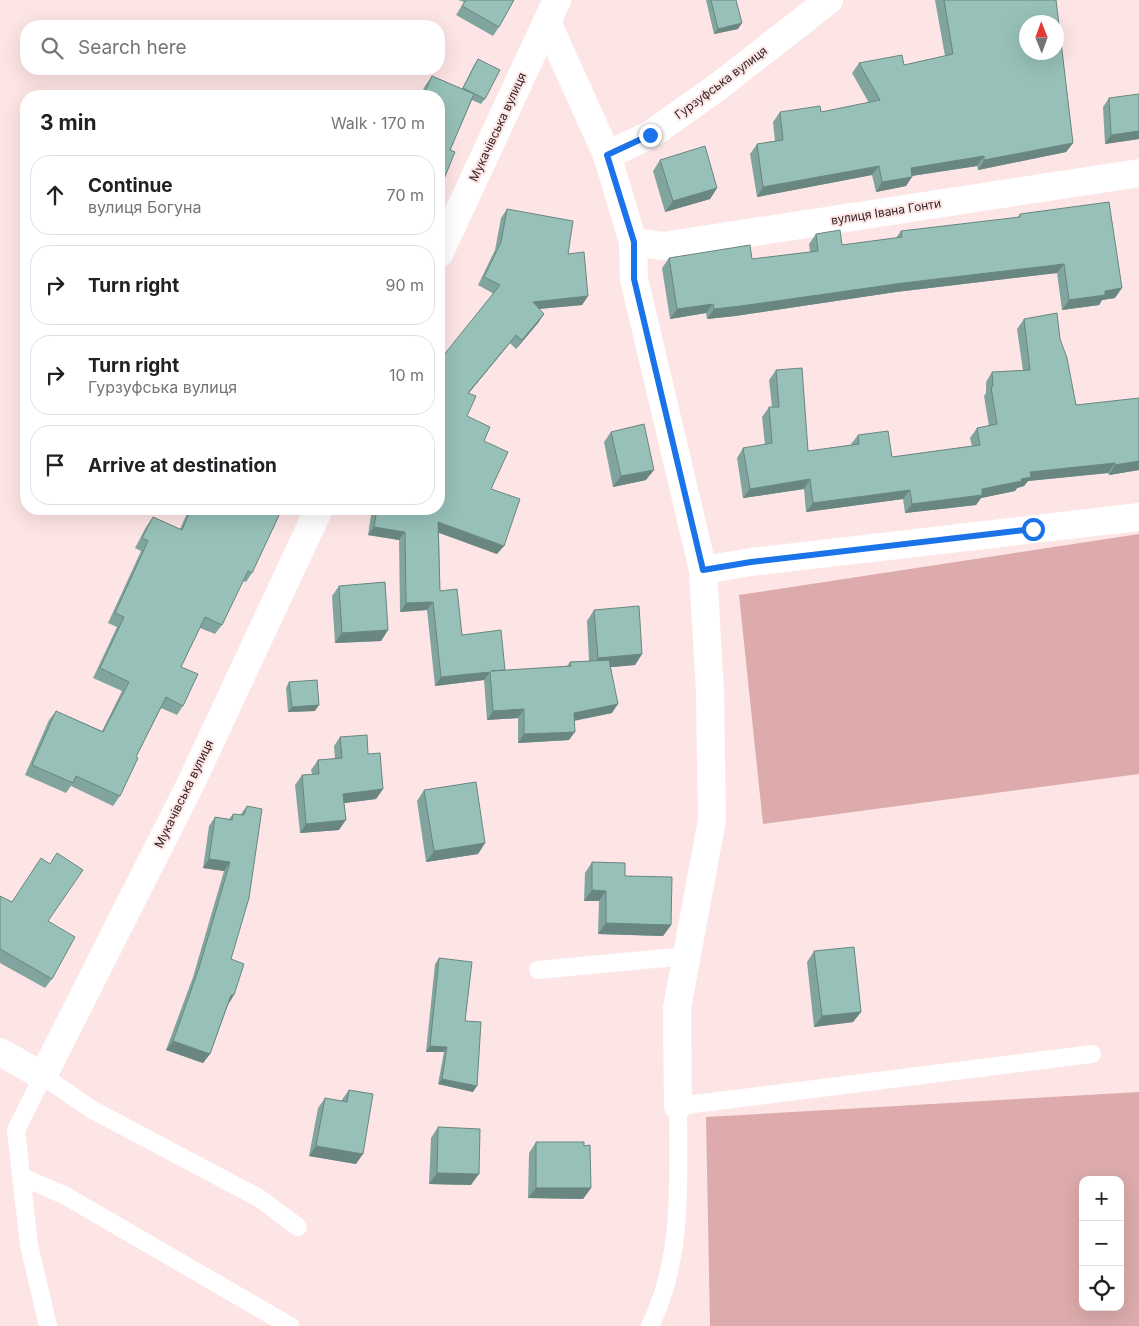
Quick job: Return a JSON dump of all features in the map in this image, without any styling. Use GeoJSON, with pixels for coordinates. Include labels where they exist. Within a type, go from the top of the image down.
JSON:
{"type":"FeatureCollection","features":[{"type":"Feature","properties":{"kind":"street","name":"Гурзуфська вулиця"},"geometry":{"type":"LineString","coordinates":[[607,155],[650,135],[719,86],[829,0]]}},
{"type":"Feature","properties":{"kind":"street"},"geometry":{"type":"LineString","coordinates":[[552,11],[607,155],[634,242],[634,279],[703,570],[710,694],[712,820],[678,1008],[678,1106]]}},
{"type":"Feature","properties":{"kind":"street","name":"Мукачівська вулиця"},"geometry":{"type":"LineString","coordinates":[[445,241],[552,11]]}},
{"type":"Feature","properties":{"kind":"street","name":"вулиця Івана Гонти"},"geometry":{"type":"LineString","coordinates":[[634,242],[664,246],[1139,173]]}},
{"type":"Feature","properties":{"kind":"street","name":"Мукачівська вулиця"},"geometry":{"type":"LineString","coordinates":[[43,1076],[192,781],[316,515]]}},
{"type":"Feature","properties":{"kind":"street"},"geometry":{"type":"LineString","coordinates":[[703,570],[751,562],[1139,518]]}},
{"type":"Feature","properties":{"kind":"street"},"geometry":{"type":"LineString","coordinates":[[0,1052],[43,1076]]}},
{"type":"Feature","properties":{"kind":"lane"},"geometry":{"type":"LineString","coordinates":[[538,970],[686,956]]}},
{"type":"Feature","properties":{"kind":"lane"},"geometry":{"type":"LineString","coordinates":[[650,1326],[663,1299],[678,1225],[678,1106],[1092,1054]]}},
{"type":"Feature","properties":{"kind":"lane"},"geometry":{"type":"LineString","coordinates":[[48,1326],[29,1245],[16,1130],[43,1076],[91,1109],[259,1198],[298,1227]]}},
{"type":"Feature","properties":{"kind":"lane"},"geometry":{"type":"LineString","coordinates":[[22,1176],[64,1195],[290,1326]]}},
{"type":"Feature","properties":{"kind":"shaded area"},"geometry":{"type":"Polygon","coordinates":[[[1139,534],[1139,774],[763,824],[739,595],[1139,534]]]}},
{"type":"Feature","properties":{"kind":"shaded area"},"geometry":{"type":"Polygon","coordinates":[[[1139,1092],[1139,1326],[710,1326],[706,1117],[1139,1092]]]}},
{"type":"Feature","properties":{"kind":"building"},"geometry":{"type":"Polygon","coordinates":[[[466,0],[514,0],[499,27],[462,6],[466,0]]]}},
{"type":"Feature","properties":{"kind":"building"},"geometry":{"type":"Polygon","coordinates":[[[711,0],[736,0],[742,23],[718,29],[711,0]]]}},
{"type":"Feature","properties":{"kind":"building"},"geometry":{"type":"Polygon","coordinates":[[[944,0],[1056,0],[1058,15],[1019,15],[1019,60],[1063,60],[1073,143],[984,160],[984,156],[911,168],[912,177],[882,182],[879,166],[763,187],[757,144],[783,140],[780,112],[820,106],[821,112],[880,100],[859,63],[902,55],[904,65],[953,54],[944,0]]]}},
{"type":"Feature","properties":{"kind":"building"},"geometry":{"type":"Polygon","coordinates":[[[478,59],[500,70],[485,99],[463,88],[478,59]]]}},
{"type":"Feature","properties":{"kind":"building"},"geometry":{"type":"Polygon","coordinates":[[[432,76],[474,94],[450,150],[455,152],[445,177],[445,90],[426,90],[432,76]]]}},
{"type":"Feature","properties":{"kind":"building"},"geometry":{"type":"Polygon","coordinates":[[[1139,94],[1139,131],[1111,135],[1109,98],[1139,94]]]}},
{"type":"Feature","properties":{"kind":"building"},"geometry":{"type":"Polygon","coordinates":[[[705,146],[717,188],[673,201],[660,160],[705,146]]]}},
{"type":"Feature","properties":{"kind":"building"},"geometry":{"type":"Polygon","coordinates":[[[1109,202],[1122,288],[1105,291],[1105,295],[1069,300],[1064,264],[903,283],[741,306],[714,309],[713,304],[677,309],[669,258],[750,245],[752,259],[818,251],[816,234],[840,230],[842,245],[902,237],[901,231],[1020,217],[1020,214],[1109,202]]]}},
{"type":"Feature","properties":{"kind":"building"},"geometry":{"type":"Polygon","coordinates":[[[507,209],[573,221],[568,254],[584,252],[588,296],[533,302],[544,314],[522,340],[516,335],[468,393],[476,396],[467,416],[490,427],[484,441],[508,452],[491,489],[520,499],[504,546],[438,522],[440,591],[457,589],[462,635],[501,630],[505,670],[491,671],[571,666],[570,662],[609,660],[618,704],[574,713],[575,732],[524,734],[524,709],[493,711],[490,672],[441,677],[433,602],[406,603],[405,532],[374,527],[376,515],[445,515],[445,354],[500,285],[484,277],[501,242],[507,209]]]}},
{"type":"Feature","properties":{"kind":"building"},"geometry":{"type":"Polygon","coordinates":[[[1057,313],[1060,339],[1067,358],[1076,405],[1139,398],[1139,461],[1115,465],[1115,463],[1030,472],[1031,477],[1021,479],[1022,481],[982,489],[982,495],[912,504],[910,490],[813,503],[810,479],[750,489],[743,448],[772,443],[769,407],[779,407],[776,370],[802,368],[808,451],[859,444],[858,435],[888,431],[892,457],[980,445],[977,428],[997,424],[991,387],[993,386],[992,372],[1030,370],[1024,319],[1057,313]]]}},
{"type":"Feature","properties":{"kind":"building"},"geometry":{"type":"Polygon","coordinates":[[[644,424],[654,470],[621,476],[611,432],[644,424]]]}},
{"type":"Feature","properties":{"kind":"building"},"geometry":{"type":"Polygon","coordinates":[[[188,515],[279,515],[252,573],[248,571],[222,625],[205,617],[181,667],[198,674],[183,706],[166,697],[136,757],[138,758],[120,796],[76,776],[73,783],[32,765],[56,711],[103,732],[129,682],[100,668],[124,617],[115,613],[148,541],[142,538],[153,517],[182,530],[188,515]]]}},
{"type":"Feature","properties":{"kind":"building"},"geometry":{"type":"Polygon","coordinates":[[[385,582],[388,630],[342,633],[339,586],[385,582]]]}},
{"type":"Feature","properties":{"kind":"building"},"geometry":{"type":"Polygon","coordinates":[[[639,606],[642,654],[598,658],[594,610],[639,606]]]}},
{"type":"Feature","properties":{"kind":"building"},"geometry":{"type":"Polygon","coordinates":[[[317,680],[319,705],[292,707],[289,682],[317,680]]]}},
{"type":"Feature","properties":{"kind":"building"},"geometry":{"type":"Polygon","coordinates":[[[367,735],[368,754],[380,753],[383,789],[343,794],[346,820],[306,824],[302,775],[319,774],[318,760],[342,758],[340,737],[367,735]]]}},
{"type":"Feature","properties":{"kind":"building"},"geometry":{"type":"Polygon","coordinates":[[[476,782],[485,843],[434,851],[424,790],[476,782]]]}},
{"type":"Feature","properties":{"kind":"building"},"geometry":{"type":"Polygon","coordinates":[[[247,806],[262,809],[249,898],[231,959],[244,964],[234,995],[231,995],[210,1054],[173,1041],[199,968],[230,862],[209,859],[215,817],[232,820],[233,814],[244,815],[247,806]]]}},
{"type":"Feature","properties":{"kind":"building"},"geometry":{"type":"Polygon","coordinates":[[[57,853],[83,870],[48,921],[75,937],[52,979],[0,949],[0,896],[12,902],[41,858],[50,864],[57,853]]]}},
{"type":"Feature","properties":{"kind":"building"},"geometry":{"type":"Polygon","coordinates":[[[592,862],[625,863],[625,876],[672,877],[671,925],[606,923],[606,891],[592,890],[592,862]]]}},
{"type":"Feature","properties":{"kind":"building"},"geometry":{"type":"Polygon","coordinates":[[[854,947],[861,1012],[822,1016],[814,951],[854,947]]]}},
{"type":"Feature","properties":{"kind":"building"},"geometry":{"type":"Polygon","coordinates":[[[439,958],[472,962],[465,1021],[481,1022],[477,1086],[442,1079],[447,1047],[430,1046],[439,958]]]}},
{"type":"Feature","properties":{"kind":"building"},"geometry":{"type":"Polygon","coordinates":[[[349,1090],[373,1094],[363,1154],[316,1146],[325,1098],[347,1102],[349,1090]]]}},
{"type":"Feature","properties":{"kind":"building"},"geometry":{"type":"Polygon","coordinates":[[[438,1127],[480,1129],[479,1174],[437,1173],[438,1127]]]}},
{"type":"Feature","properties":{"kind":"building"},"geometry":{"type":"Polygon","coordinates":[[[536,1142],[584,1142],[584,1146],[590,1145],[591,1188],[536,1188],[536,1142]]]}},
{"type":"Feature","properties":{"kind":"route"},"geometry":{"type":"LineString","coordinates":[[650,135],[607,155],[634,242],[634,279],[703,570],[751,562],[1033,529]]}}]}
